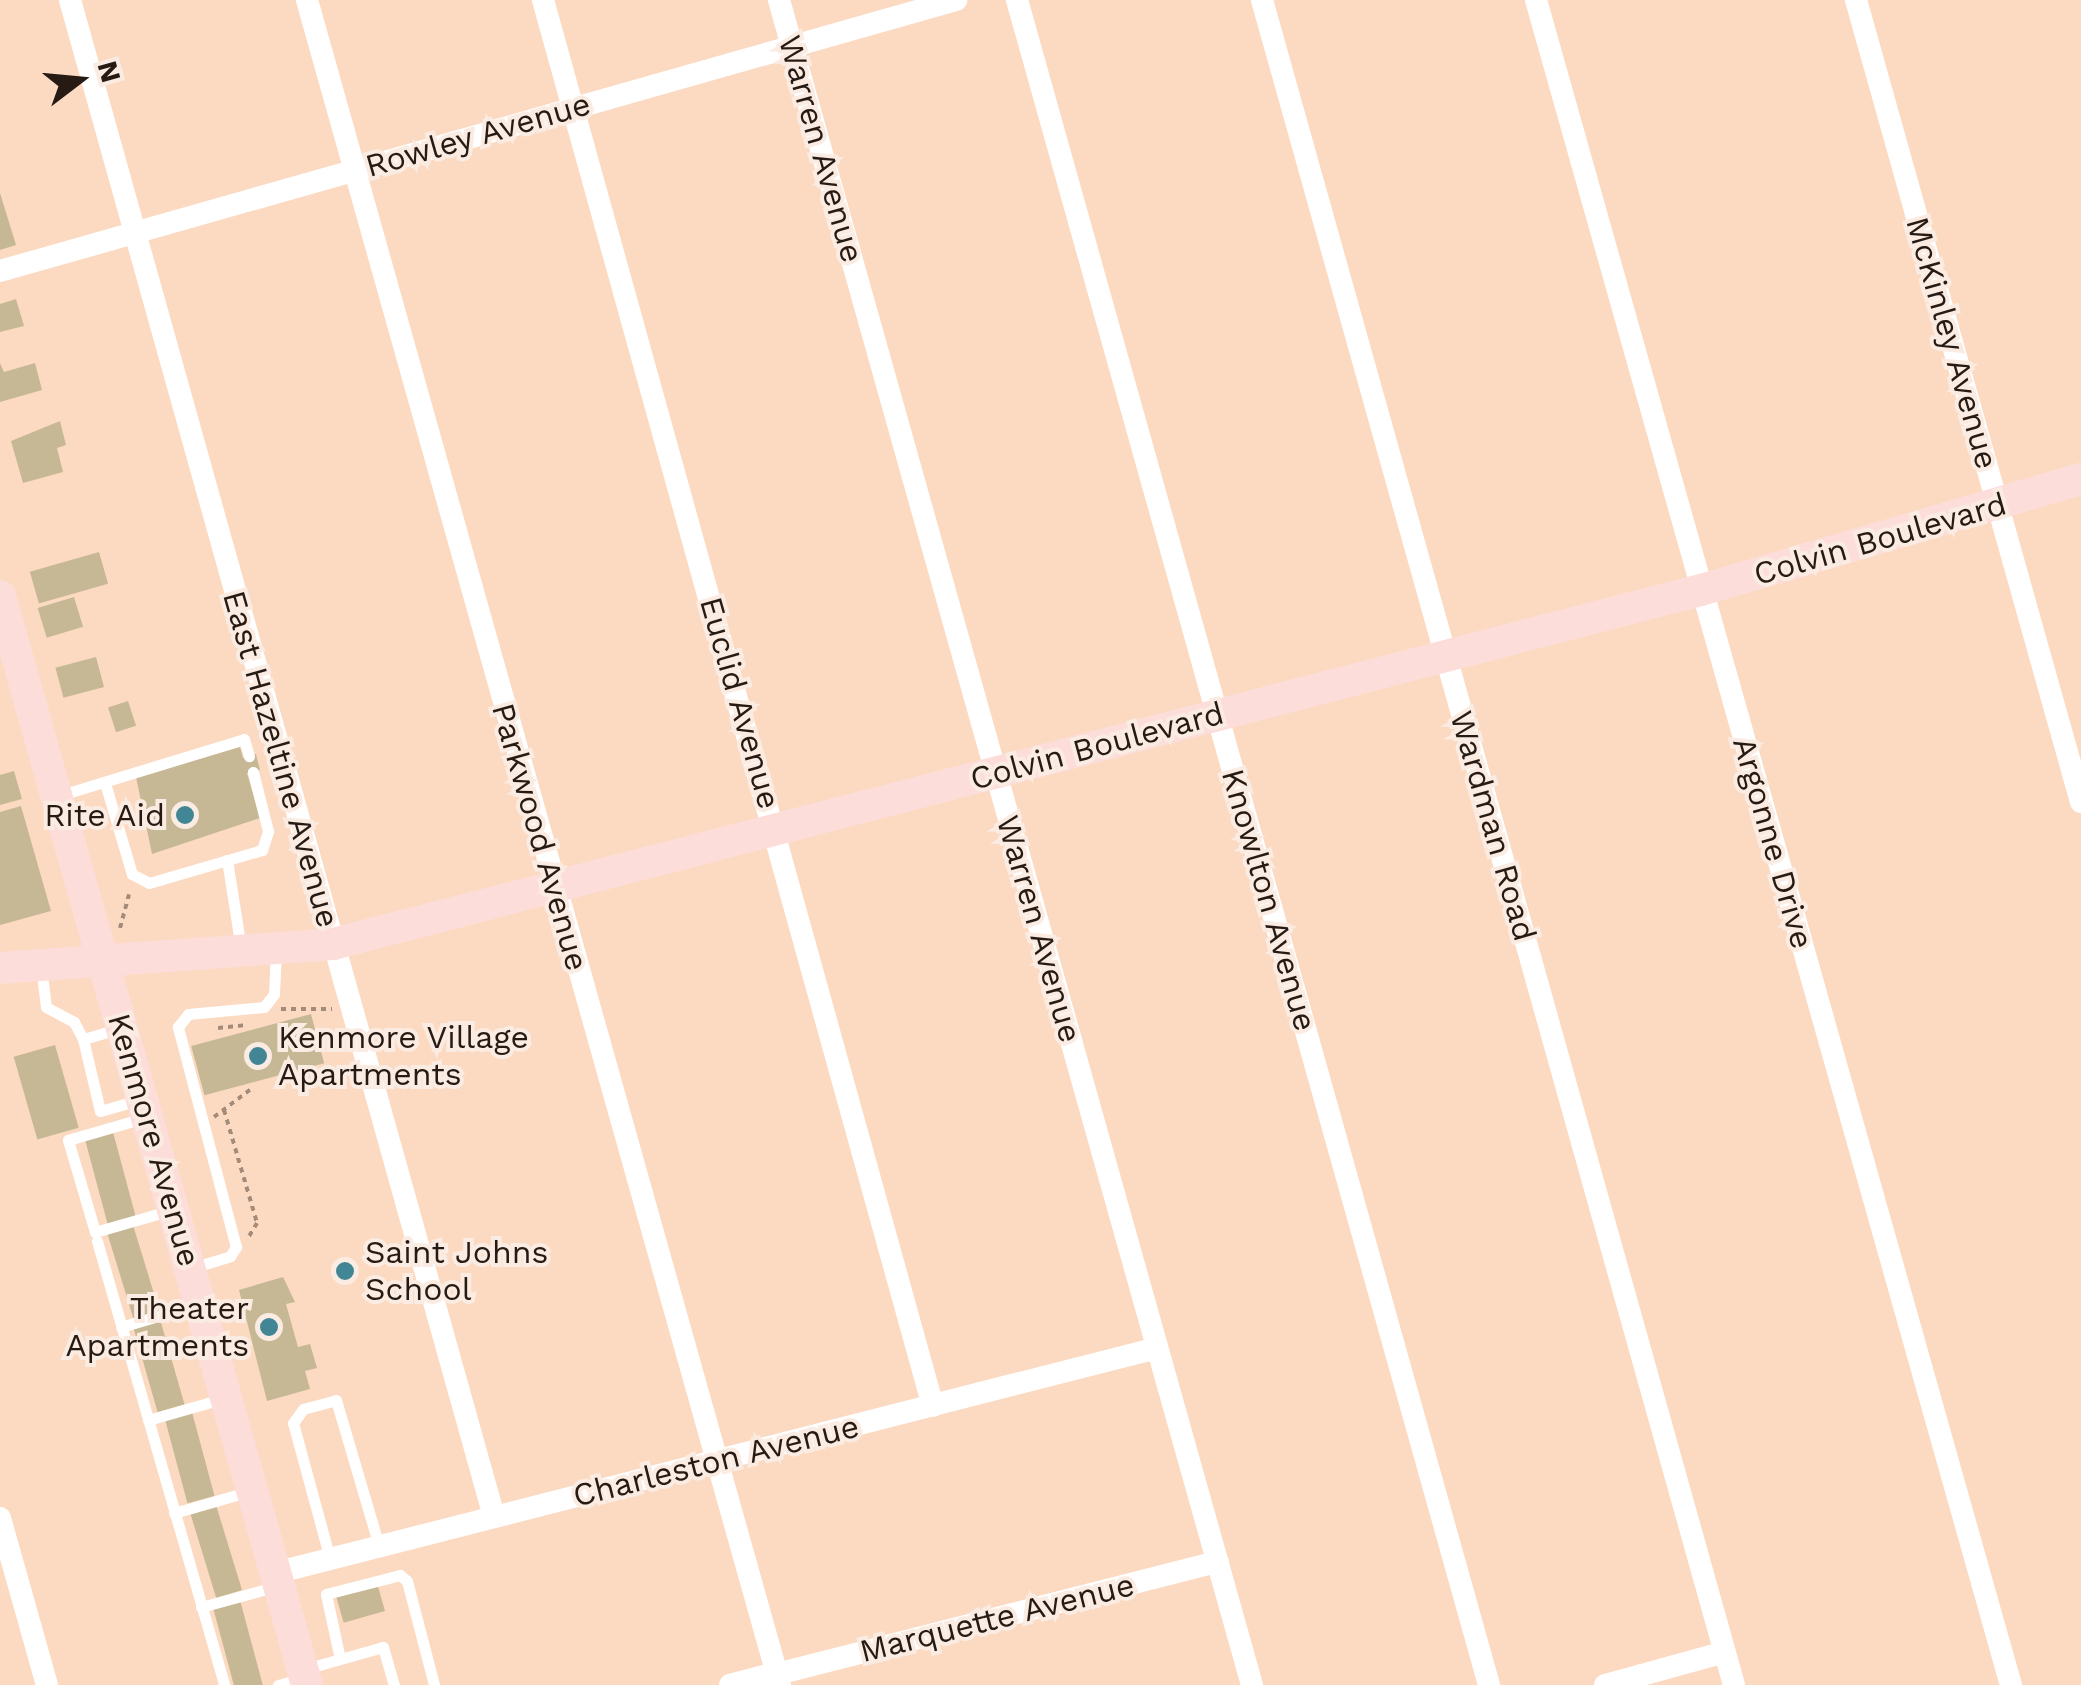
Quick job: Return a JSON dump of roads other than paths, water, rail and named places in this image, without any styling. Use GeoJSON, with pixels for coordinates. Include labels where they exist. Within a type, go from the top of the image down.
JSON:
{"type":"FeatureCollection","features":[{"type":"Feature","properties":{"kind":"street","name":"East Hazeltine Avenue"},"geometry":{"type":"LineString","coordinates":[[70,0],[494,1517]]}},
{"type":"Feature","properties":{"kind":"street","name":"Parkwood Avenue"},"geometry":{"type":"LineString","coordinates":[[307,0],[777,1677]]}},
{"type":"Feature","properties":{"kind":"street","name":"Euclid Avenue"},"geometry":{"type":"LineString","coordinates":[[543,0],[933,1406]]}},
{"type":"Feature","properties":{"kind":"street","name":"Warren Avenue"},"geometry":{"type":"LineString","coordinates":[[779,0],[1252,1685]]}},
{"type":"Feature","properties":{"kind":"street","name":"Rowley Avenue"},"geometry":{"type":"LineString","coordinates":[[0,271],[956,0]]}},
{"type":"Feature","properties":{"kind":"street","name":"Knowlton Avenue"},"geometry":{"type":"LineString","coordinates":[[1016,0],[1489,1685]]}},
{"type":"Feature","properties":{"kind":"street","name":"Wardman Road"},"geometry":{"type":"LineString","coordinates":[[1262,0],[1734,1685]]}},
{"type":"Feature","properties":{"kind":"street","name":"Argonne Drive"},"geometry":{"type":"LineString","coordinates":[[1536,0],[2011,1685]]}},
{"type":"Feature","properties":{"kind":"street","name":"McKinley Avenue"},"geometry":{"type":"LineString","coordinates":[[1856,0],[2081,802]]}},
{"type":"Feature","properties":{"kind":"street","name":"Colvin Boulevard"},"geometry":{"type":"LineString","coordinates":[[0,968],[333,944],[1701,590],[2081,480]]}},
{"type":"Feature","properties":{"kind":"street","name":"Kenmore Avenue"},"geometry":{"type":"LineString","coordinates":[[0,596],[10,668],[56,797],[145,1108],[277,1579],[298,1679]]}},
{"type":"Feature","properties":{"kind":"street","name":"Charleston Avenue"},"geometry":{"type":"LineString","coordinates":[[277,1579],[379,1546],[1157,1348]]}},
{"type":"Feature","properties":{"kind":"street"},"geometry":{"type":"LineString","coordinates":[[0,1518],[47,1685]]}},
{"type":"Feature","properties":{"kind":"street","name":"Marquette Avenue"},"geometry":{"type":"LineString","coordinates":[[730,1685],[777,1677],[1218,1562]]}},
{"type":"Feature","properties":{"kind":"street"},"geometry":{"type":"LineString","coordinates":[[1605,1685],[1725,1652]]}},
{"type":"Feature","properties":{"kind":"lane"},"geometry":{"type":"LineString","coordinates":[[56,797],[244,739],[249,756]]}},
{"type":"Feature","properties":{"kind":"lane"},"geometry":{"type":"LineString","coordinates":[[105,783],[134,879],[149,883],[262,850],[268,831],[254,772]]}},
{"type":"Feature","properties":{"kind":"lane"},"geometry":{"type":"LineString","coordinates":[[227,860],[241,948]]}},
{"type":"Feature","properties":{"kind":"lane"},"geometry":{"type":"LineString","coordinates":[[190,1268],[230,1256],[236,1248],[178,1027],[188,1014],[264,1008],[274,994],[276,947]]}},
{"type":"Feature","properties":{"kind":"lane"},"geometry":{"type":"LineString","coordinates":[[41,965],[46,1007],[74,1022],[100,1111],[145,1108]]}},
{"type":"Feature","properties":{"kind":"lane"},"geometry":{"type":"LineString","coordinates":[[82,1039],[122,1028]]}},
{"type":"Feature","properties":{"kind":"lane"},"geometry":{"type":"LineString","coordinates":[[145,1108],[68,1140],[94,1232],[174,1210]]}},
{"type":"Feature","properties":{"kind":"lane"},"geometry":{"type":"LineString","coordinates":[[97,1241],[224,1685]]}},
{"type":"Feature","properties":{"kind":"lane"},"geometry":{"type":"LineString","coordinates":[[121,1326],[200,1303]]}},
{"type":"Feature","properties":{"kind":"lane"},"geometry":{"type":"LineString","coordinates":[[148,1420],[226,1398]]}},
{"type":"Feature","properties":{"kind":"lane"},"geometry":{"type":"LineString","coordinates":[[330,1559],[293,1423],[303,1409],[336,1400],[379,1546]]}},
{"type":"Feature","properties":{"kind":"lane"},"geometry":{"type":"LineString","coordinates":[[174,1513],[252,1491]]}},
{"type":"Feature","properties":{"kind":"lane"},"geometry":{"type":"LineString","coordinates":[[340,1659],[326,1594],[400,1576],[407,1581],[434,1685]]}},
{"type":"Feature","properties":{"kind":"lane"},"geometry":{"type":"LineString","coordinates":[[202,1607],[277,1579]]}},
{"type":"Feature","properties":{"kind":"lane"},"geometry":{"type":"LineString","coordinates":[[298,1679],[340,1659],[383,1647],[394,1685]]}},
{"type":"Feature","properties":{"kind":"place","name":"Rite Aid"},"geometry":{"type":"Point","coordinates":[185,815]}},
{"type":"Feature","properties":{"kind":"place","name":"Kenmore Village Apartments"},"geometry":{"type":"Point","coordinates":[258,1056]}},
{"type":"Feature","properties":{"kind":"place","name":"Saint Johns School"},"geometry":{"type":"Point","coordinates":[345,1271]}},
{"type":"Feature","properties":{"kind":"place","name":"Theater Apartments"},"geometry":{"type":"Point","coordinates":[269,1327]}}]}
